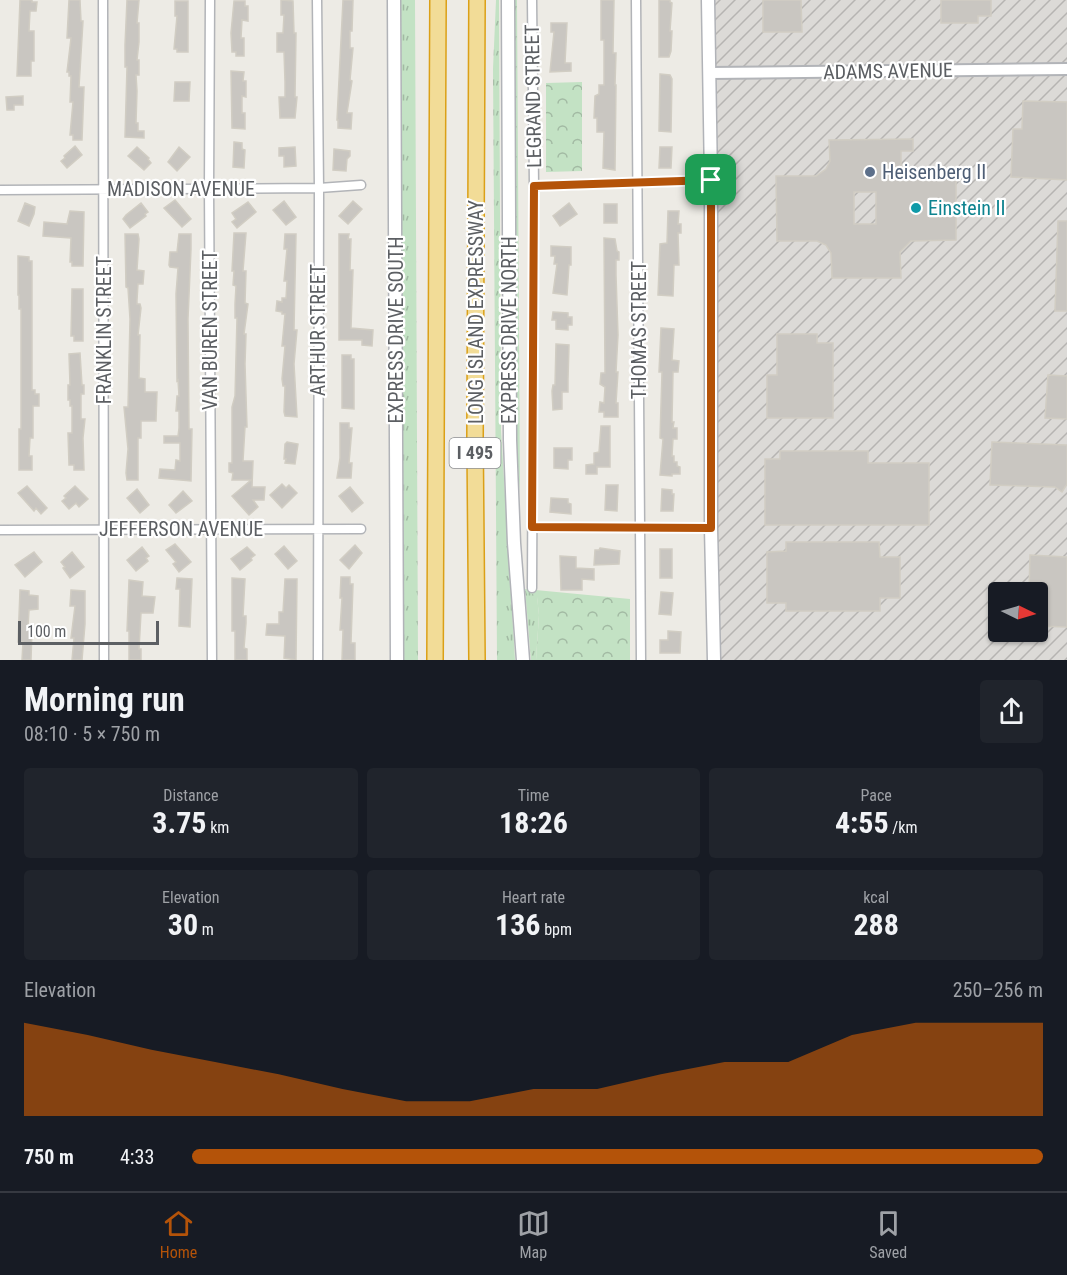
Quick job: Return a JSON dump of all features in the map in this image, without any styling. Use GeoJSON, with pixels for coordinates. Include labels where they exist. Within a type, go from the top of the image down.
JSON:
{"type":"FeatureCollection","features":[{"type":"Feature","properties":{"kind":"highway","name":"LONG ISLAND EXPRESSWAY"},"geometry":{"type":"LineString","coordinates":[[435,660],[438,0]]}},
{"type":"Feature","properties":{"kind":"highway","name":"LONG ISLAND EXPRESSWAY"},"geometry":{"type":"LineString","coordinates":[[477,0],[475,428],[477,660]]}},
{"type":"Feature","properties":{"kind":"highway"},"geometry":{"type":"LineString","coordinates":[[477,20],[482,0]]}},
{"type":"Feature","properties":{"kind":"main road","name":"EXPRESS DRIVE SOUTH"},"geometry":{"type":"LineString","coordinates":[[394,0],[397,660]]}},
{"type":"Feature","properties":{"kind":"main road","name":"EXPRESS DRIVE NORTH"},"geometry":{"type":"LineString","coordinates":[[508,0],[510,451],[523,660]]}},
{"type":"Feature","properties":{"kind":"main road"},"geometry":{"type":"LineString","coordinates":[[708,0],[714,660]]}},
{"type":"Feature","properties":{"kind":"street","name":"FRANKLIN STREET"},"geometry":{"type":"LineString","coordinates":[[103,0],[105,660]]}},
{"type":"Feature","properties":{"kind":"street","name":"VAN BUREN STREET"},"geometry":{"type":"LineString","coordinates":[[210,0],[212,660]]}},
{"type":"Feature","properties":{"kind":"street","name":"ARTHUR STREET"},"geometry":{"type":"LineString","coordinates":[[317,0],[318,660]]}},
{"type":"Feature","properties":{"kind":"street","name":"LEGRAND STREET"},"geometry":{"type":"LineString","coordinates":[[531,588],[534,186],[532,0]]}},
{"type":"Feature","properties":{"kind":"street","name":"THOMAS STREET"},"geometry":{"type":"LineString","coordinates":[[636,0],[641,660]]}},
{"type":"Feature","properties":{"kind":"street","name":"ADAMS AVENUE"},"geometry":{"type":"LineString","coordinates":[[710,73],[1067,69]]}},
{"type":"Feature","properties":{"kind":"street"},"geometry":{"type":"LineString","coordinates":[[534,186],[711,180]]}},
{"type":"Feature","properties":{"kind":"street","name":"MADISON AVENUE"},"geometry":{"type":"LineString","coordinates":[[0,189],[319,188],[361,185]]}},
{"type":"Feature","properties":{"kind":"street"},"geometry":{"type":"LineString","coordinates":[[532,527],[711,528]]}},
{"type":"Feature","properties":{"kind":"street","name":"JEFFERSON AVENUE"},"geometry":{"type":"LineString","coordinates":[[0,530],[361,529]]}},
{"type":"Feature","properties":{"kind":"shaded area"},"geometry":{"type":"Polygon","coordinates":[[[705,0],[1067,0],[1067,660],[714,660],[705,0]]]}},
{"type":"Feature","properties":{"kind":"green space"},"geometry":{"type":"Polygon","coordinates":[[[399,0],[415,0],[418,660],[401,660],[399,0]]]}},
{"type":"Feature","properties":{"kind":"green space"},"geometry":{"type":"Polygon","coordinates":[[[496,0],[499,0],[501,430],[515,660],[497,660],[493,69],[496,0]]]}},
{"type":"Feature","properties":{"kind":"green space"},"geometry":{"type":"Polygon","coordinates":[[[515,0],[517,0],[520,493],[517,453],[515,0]]]}},
{"type":"Feature","properties":{"kind":"green space"},"geometry":{"type":"Polygon","coordinates":[[[582,82],[582,171],[546,172],[546,83],[582,82]]]}},
{"type":"Feature","properties":{"kind":"green space"},"geometry":{"type":"Polygon","coordinates":[[[525,589],[537,596],[539,615],[536,660],[531,660],[525,589]]]}},
{"type":"Feature","properties":{"kind":"green space"},"geometry":{"type":"Polygon","coordinates":[[[525,589],[630,599],[630,660],[536,660],[539,615],[537,597],[525,589]]]}},
{"type":"Feature","properties":{"kind":"building"},"geometry":{"type":"Polygon","coordinates":[[[20,0],[37,2],[36,11],[30,11],[29,31],[34,31],[34,61],[31,61],[31,76],[17,76],[20,0]]]}},
{"type":"Feature","properties":{"kind":"building"},"geometry":{"type":"Polygon","coordinates":[[[69,0],[80,0],[81,21],[83,21],[79,87],[84,87],[82,140],[73,140],[73,135],[70,135],[73,102],[70,102],[71,76],[67,72],[71,38],[67,38],[69,0]]]}},
{"type":"Feature","properties":{"kind":"building"},"geometry":{"type":"Polygon","coordinates":[[[127,0],[139,0],[137,60],[139,60],[139,75],[136,75],[136,123],[138,123],[138,131],[144,131],[144,138],[125,137],[127,0]]]}},
{"type":"Feature","properties":{"kind":"building"},"geometry":{"type":"Polygon","coordinates":[[[281,0],[293,1],[294,33],[296,33],[295,118],[280,118],[279,97],[285,97],[284,52],[277,52],[277,33],[283,33],[284,15],[281,15],[281,0]]]}},
{"type":"Feature","properties":{"kind":"building"},"geometry":{"type":"Polygon","coordinates":[[[343,0],[353,0],[352,31],[350,31],[350,48],[353,48],[350,80],[352,81],[347,113],[352,113],[351,129],[338,128],[337,120],[343,0]]]}},
{"type":"Feature","properties":{"kind":"building"},"geometry":{"type":"Polygon","coordinates":[[[601,0],[614,0],[615,170],[603,168],[604,132],[597,132],[597,118],[594,118],[595,96],[599,94],[599,85],[604,85],[601,0]]]}},
{"type":"Feature","properties":{"kind":"building"},"geometry":{"type":"Polygon","coordinates":[[[659,0],[670,0],[672,3],[669,57],[659,57],[659,0]]]}},
{"type":"Feature","properties":{"kind":"building"},"geometry":{"type":"Polygon","coordinates":[[[763,0],[801,0],[802,32],[763,32],[763,0]]]}},
{"type":"Feature","properties":{"kind":"building"},"geometry":{"type":"Polygon","coordinates":[[[941,0],[991,0],[991,16],[978,16],[978,23],[941,23],[941,0]]]}},
{"type":"Feature","properties":{"kind":"building"},"geometry":{"type":"Polygon","coordinates":[[[175,1],[188,1],[188,52],[177,52],[177,49],[174,49],[177,16],[175,16],[175,1]]]}},
{"type":"Feature","properties":{"kind":"building"},"geometry":{"type":"Polygon","coordinates":[[[234,1],[245,1],[245,6],[248,6],[248,21],[242,20],[241,38],[244,38],[244,56],[236,56],[236,52],[232,52],[234,1]]]}},
{"type":"Feature","properties":{"kind":"building"},"geometry":{"type":"Polygon","coordinates":[[[551,23],[567,23],[565,63],[571,63],[571,71],[550,72],[554,32],[551,32],[551,23]]]}},
{"type":"Feature","properties":{"kind":"building"},"geometry":{"type":"Polygon","coordinates":[[[231,71],[244,72],[246,97],[242,96],[242,113],[245,113],[245,129],[232,128],[231,71]]]}},
{"type":"Feature","properties":{"kind":"building"},"geometry":{"type":"Polygon","coordinates":[[[660,74],[670,75],[672,79],[671,132],[659,131],[660,74]]]}},
{"type":"Feature","properties":{"kind":"building"},"geometry":{"type":"Polygon","coordinates":[[[175,82],[190,82],[189,101],[174,101],[175,82]]]}},
{"type":"Feature","properties":{"kind":"building"},"geometry":{"type":"Polygon","coordinates":[[[23,96],[23,105],[14,105],[14,110],[7,110],[6,97],[23,96]]]}},
{"type":"Feature","properties":{"kind":"building"},"geometry":{"type":"Polygon","coordinates":[[[1023,101],[1067,102],[1067,180],[1011,177],[1013,129],[1022,129],[1023,101]]]}},
{"type":"Feature","properties":{"kind":"building","name":"Einstein II"},"geometry":{"type":"Polygon","coordinates":[[[913,139],[913,151],[901,151],[901,166],[911,174],[956,173],[956,240],[911,241],[900,252],[901,278],[832,278],[831,253],[826,245],[817,241],[777,241],[776,176],[816,176],[826,169],[830,161],[829,140],[913,139]],[[854,192],[854,224],[876,224],[876,192],[854,192]]]}},
{"type":"Feature","properties":{"kind":"building"},"geometry":{"type":"Polygon","coordinates":[[[234,142],[242,143],[242,149],[245,150],[244,168],[233,167],[234,142]]]}},
{"type":"Feature","properties":{"kind":"building"},"geometry":{"type":"Polygon","coordinates":[[[75,146],[82,155],[67,168],[61,161],[75,146]]]}},
{"type":"Feature","properties":{"kind":"building"},"geometry":{"type":"Polygon","coordinates":[[[137,147],[151,163],[144,170],[128,156],[137,147]]]}},
{"type":"Feature","properties":{"kind":"building"},"geometry":{"type":"Polygon","coordinates":[[[179,147],[190,157],[177,171],[168,162],[179,147]]]}},
{"type":"Feature","properties":{"kind":"building"},"geometry":{"type":"Polygon","coordinates":[[[295,147],[296,166],[284,167],[284,156],[279,156],[279,148],[295,147]]]}},
{"type":"Feature","properties":{"kind":"building"},"geometry":{"type":"Polygon","coordinates":[[[660,147],[672,147],[671,168],[659,168],[660,147]]]}},
{"type":"Feature","properties":{"kind":"building"},"geometry":{"type":"Polygon","coordinates":[[[334,149],[350,151],[346,171],[333,170],[334,149]]]}},
{"type":"Feature","properties":{"kind":"building"},"geometry":{"type":"Polygon","coordinates":[[[175,200],[191,219],[182,227],[164,208],[175,200]]]}},
{"type":"Feature","properties":{"kind":"building"},"geometry":{"type":"Polygon","coordinates":[[[284,201],[296,217],[286,225],[273,210],[284,201]]]}},
{"type":"Feature","properties":{"kind":"building"},"geometry":{"type":"Polygon","coordinates":[[[353,201],[362,209],[348,224],[339,216],[353,201]]]}},
{"type":"Feature","properties":{"kind":"building"},"geometry":{"type":"Polygon","coordinates":[[[248,202],[256,212],[237,228],[232,222],[236,219],[232,213],[248,202]]]}},
{"type":"Feature","properties":{"kind":"building"},"geometry":{"type":"Polygon","coordinates":[[[25,203],[35,207],[29,226],[18,221],[25,203]]]}},
{"type":"Feature","properties":{"kind":"building"},"geometry":{"type":"Polygon","coordinates":[[[141,203],[148,212],[130,228],[123,219],[141,203]]]}},
{"type":"Feature","properties":{"kind":"building"},"geometry":{"type":"Polygon","coordinates":[[[569,203],[577,214],[560,226],[553,216],[569,203]]]}},
{"type":"Feature","properties":{"kind":"building"},"geometry":{"type":"Polygon","coordinates":[[[604,204],[617,204],[617,223],[604,223],[604,204]]]}},
{"type":"Feature","properties":{"kind":"building"},"geometry":{"type":"Polygon","coordinates":[[[70,211],[84,212],[83,266],[72,266],[70,262],[71,238],[43,236],[44,222],[67,224],[70,211]]]}},
{"type":"Feature","properties":{"kind":"building"},"geometry":{"type":"Polygon","coordinates":[[[668,211],[679,211],[678,224],[681,224],[681,233],[678,233],[679,265],[674,265],[673,296],[658,295],[660,244],[667,243],[668,211]]]}},
{"type":"Feature","properties":{"kind":"building"},"geometry":{"type":"Polygon","coordinates":[[[1058,221],[1067,221],[1067,311],[1055,311],[1058,221]]]}},
{"type":"Feature","properties":{"kind":"building"},"geometry":{"type":"Polygon","coordinates":[[[234,233],[246,233],[243,271],[246,271],[245,303],[248,304],[244,334],[246,334],[247,427],[245,427],[243,461],[253,461],[252,487],[265,487],[264,500],[253,500],[258,507],[249,515],[232,496],[251,480],[232,480],[233,473],[229,472],[229,463],[232,463],[232,407],[235,396],[237,318],[235,318],[236,286],[233,285],[234,271],[232,271],[234,233]]]}},
{"type":"Feature","properties":{"kind":"building"},"geometry":{"type":"Polygon","coordinates":[[[125,234],[138,234],[137,270],[144,271],[143,284],[138,284],[137,300],[141,308],[138,335],[140,335],[139,378],[145,379],[145,392],[157,392],[156,421],[141,421],[141,438],[138,438],[138,480],[127,480],[126,473],[128,449],[124,407],[128,407],[130,319],[128,288],[126,287],[125,234]]]}},
{"type":"Feature","properties":{"kind":"building"},"geometry":{"type":"Polygon","coordinates":[[[179,234],[191,234],[188,319],[189,429],[192,429],[191,481],[159,478],[160,469],[175,470],[176,460],[180,461],[180,443],[164,443],[164,436],[178,436],[179,428],[179,411],[176,411],[177,396],[179,396],[176,294],[178,268],[169,265],[170,252],[177,252],[179,234]]]}},
{"type":"Feature","properties":{"kind":"building"},"geometry":{"type":"Polygon","coordinates":[[[285,234],[296,234],[294,330],[297,330],[294,364],[297,417],[285,416],[284,412],[285,386],[283,386],[282,379],[285,346],[282,346],[285,314],[276,311],[277,301],[282,302],[282,298],[286,298],[285,234]]]}},
{"type":"Feature","properties":{"kind":"building"},"geometry":{"type":"Polygon","coordinates":[[[339,234],[349,234],[348,239],[351,239],[350,270],[353,270],[351,328],[373,330],[372,346],[362,345],[362,340],[339,340],[339,234]]]}},
{"type":"Feature","properties":{"kind":"building"},"geometry":{"type":"Polygon","coordinates":[[[604,238],[615,239],[619,252],[619,260],[616,260],[618,335],[616,372],[618,372],[616,403],[618,403],[618,417],[604,417],[604,412],[599,412],[600,402],[604,403],[605,387],[600,384],[601,373],[605,373],[604,238]]]}},
{"type":"Feature","properties":{"kind":"building"},"geometry":{"type":"Polygon","coordinates":[[[551,246],[571,247],[567,295],[553,293],[557,264],[554,264],[555,256],[551,256],[551,246]]]}},
{"type":"Feature","properties":{"kind":"building"},"geometry":{"type":"Polygon","coordinates":[[[18,256],[29,257],[29,261],[32,261],[32,390],[35,390],[35,394],[39,394],[39,406],[33,406],[33,438],[30,438],[29,456],[32,456],[32,470],[19,470],[21,309],[19,309],[18,295],[18,256]]]}},
{"type":"Feature","properties":{"kind":"building"},"geometry":{"type":"Polygon","coordinates":[[[72,289],[83,289],[83,341],[74,341],[74,336],[71,336],[72,289]]]}},
{"type":"Feature","properties":{"kind":"building"},"geometry":{"type":"Polygon","coordinates":[[[553,312],[568,313],[568,317],[572,317],[572,325],[568,325],[568,330],[556,329],[556,320],[552,320],[553,312]]]}},
{"type":"Feature","properties":{"kind":"building"},"geometry":{"type":"Polygon","coordinates":[[[661,328],[674,329],[672,360],[679,361],[678,372],[673,372],[672,422],[674,422],[673,428],[677,428],[677,439],[673,439],[672,456],[674,456],[674,462],[677,462],[677,466],[680,467],[680,474],[672,474],[672,476],[660,475],[663,439],[660,438],[661,328]]]}},
{"type":"Feature","properties":{"kind":"building"},"geometry":{"type":"Polygon","coordinates":[[[777,334],[817,334],[817,343],[833,343],[833,418],[767,418],[767,375],[777,375],[777,334]]]}},
{"type":"Feature","properties":{"kind":"building"},"geometry":{"type":"Polygon","coordinates":[[[556,344],[569,345],[568,392],[562,392],[562,409],[553,410],[552,391],[555,385],[556,344]]]}},
{"type":"Feature","properties":{"kind":"building"},"geometry":{"type":"Polygon","coordinates":[[[80,353],[82,385],[84,385],[84,394],[81,394],[81,419],[85,419],[84,470],[74,470],[74,465],[69,465],[68,433],[72,433],[72,406],[68,400],[69,354],[80,353]]]}},
{"type":"Feature","properties":{"kind":"building"},"geometry":{"type":"Polygon","coordinates":[[[342,355],[351,355],[351,359],[354,359],[354,409],[342,408],[342,355]]]}},
{"type":"Feature","properties":{"kind":"building"},"geometry":{"type":"Polygon","coordinates":[[[1048,375],[1067,376],[1067,419],[1045,418],[1048,375]]]}},
{"type":"Feature","properties":{"kind":"building"},"geometry":{"type":"Polygon","coordinates":[[[340,423],[349,423],[349,428],[352,428],[349,463],[352,463],[351,478],[337,478],[340,458],[340,423]]]}},
{"type":"Feature","properties":{"kind":"building"},"geometry":{"type":"Polygon","coordinates":[[[601,426],[610,426],[610,467],[597,467],[597,474],[586,474],[586,465],[594,464],[594,453],[599,452],[601,426]]]}},
{"type":"Feature","properties":{"kind":"building"},"geometry":{"type":"Polygon","coordinates":[[[287,442],[298,444],[295,464],[285,463],[285,444],[287,442]]]}},
{"type":"Feature","properties":{"kind":"building"},"geometry":{"type":"Polygon","coordinates":[[[992,442],[1067,445],[1067,484],[1062,492],[1055,487],[990,485],[992,442]]]}},
{"type":"Feature","properties":{"kind":"building"},"geometry":{"type":"Polygon","coordinates":[[[554,448],[572,448],[572,460],[568,460],[568,469],[554,468],[554,448]]]}},
{"type":"Feature","properties":{"kind":"building"},"geometry":{"type":"Polygon","coordinates":[[[780,451],[868,451],[868,463],[929,463],[929,525],[765,525],[765,459],[780,459],[780,451]]]}},
{"type":"Feature","properties":{"kind":"building"},"geometry":{"type":"Polygon","coordinates":[[[282,484],[286,488],[289,485],[297,493],[282,508],[270,495],[282,484]]]}},
{"type":"Feature","properties":{"kind":"building"},"geometry":{"type":"Polygon","coordinates":[[[606,485],[618,485],[617,511],[605,510],[606,485]]]}},
{"type":"Feature","properties":{"kind":"building"},"geometry":{"type":"Polygon","coordinates":[[[27,486],[47,508],[41,514],[36,508],[34,511],[18,493],[27,486]]]}},
{"type":"Feature","properties":{"kind":"building"},"geometry":{"type":"Polygon","coordinates":[[[75,486],[88,499],[79,507],[76,503],[69,509],[62,501],[75,486]]]}},
{"type":"Feature","properties":{"kind":"building"},"geometry":{"type":"Polygon","coordinates":[[[350,487],[363,503],[352,512],[339,496],[350,487]]]}},
{"type":"Feature","properties":{"kind":"building"},"geometry":{"type":"Polygon","coordinates":[[[137,489],[149,505],[140,513],[127,498],[137,489]]]}},
{"type":"Feature","properties":{"kind":"building"},"geometry":{"type":"Polygon","coordinates":[[[662,489],[672,490],[674,494],[673,511],[661,511],[662,489]]]}},
{"type":"Feature","properties":{"kind":"building"},"geometry":{"type":"Polygon","coordinates":[[[183,491],[192,501],[176,513],[169,505],[183,491]]]}},
{"type":"Feature","properties":{"kind":"building"},"geometry":{"type":"Polygon","coordinates":[[[551,498],[568,499],[568,503],[571,504],[571,514],[550,512],[551,498]]]}},
{"type":"Feature","properties":{"kind":"building"},"geometry":{"type":"Polygon","coordinates":[[[786,542],[879,542],[880,557],[900,557],[900,598],[880,598],[880,611],[786,611],[786,603],[767,603],[767,552],[786,551],[786,542]]]}},
{"type":"Feature","properties":{"kind":"building"},"geometry":{"type":"Polygon","coordinates":[[[175,544],[191,562],[179,572],[173,564],[176,562],[166,550],[175,544]]]}},
{"type":"Feature","properties":{"kind":"building"},"geometry":{"type":"Polygon","coordinates":[[[355,545],[362,553],[349,569],[340,560],[355,545]]]}},
{"type":"Feature","properties":{"kind":"building"},"geometry":{"type":"Polygon","coordinates":[[[284,546],[297,561],[288,569],[275,554],[284,546]]]}},
{"type":"Feature","properties":{"kind":"building"},"geometry":{"type":"Polygon","coordinates":[[[142,547],[149,556],[146,558],[148,561],[136,571],[127,560],[142,547]]]}},
{"type":"Feature","properties":{"kind":"building"},"geometry":{"type":"Polygon","coordinates":[[[247,547],[255,555],[240,570],[231,559],[247,547]]]}},
{"type":"Feature","properties":{"kind":"building"},"geometry":{"type":"Polygon","coordinates":[[[600,548],[620,551],[619,564],[594,565],[595,550],[600,548]]]}},
{"type":"Feature","properties":{"kind":"building"},"geometry":{"type":"Polygon","coordinates":[[[660,549],[672,549],[672,578],[660,578],[660,549]]]}},
{"type":"Feature","properties":{"kind":"building"},"geometry":{"type":"Polygon","coordinates":[[[34,552],[42,562],[25,577],[15,565],[34,552]]]}},
{"type":"Feature","properties":{"kind":"building"},"geometry":{"type":"Polygon","coordinates":[[[72,552],[84,567],[70,578],[61,562],[72,552]]]}},
{"type":"Feature","properties":{"kind":"building"},"geometry":{"type":"Polygon","coordinates":[[[1030,555],[1067,557],[1067,627],[1048,626],[1048,582],[1029,582],[1030,555]]]}},
{"type":"Feature","properties":{"kind":"building"},"geometry":{"type":"Polygon","coordinates":[[[560,556],[576,557],[576,568],[594,569],[594,580],[582,579],[582,590],[561,590],[560,556]]]}},
{"type":"Feature","properties":{"kind":"building"},"geometry":{"type":"Polygon","coordinates":[[[341,577],[350,577],[350,584],[353,584],[351,643],[355,643],[355,660],[342,660],[341,577]]]}},
{"type":"Feature","properties":{"kind":"building"},"geometry":{"type":"Polygon","coordinates":[[[177,578],[192,579],[190,627],[179,626],[180,589],[176,589],[177,578]]]}},
{"type":"Feature","properties":{"kind":"building"},"geometry":{"type":"Polygon","coordinates":[[[232,578],[245,579],[243,616],[246,616],[244,648],[247,649],[247,660],[235,660],[235,631],[232,631],[232,578]]]}},
{"type":"Feature","properties":{"kind":"building"},"geometry":{"type":"Polygon","coordinates":[[[285,579],[297,579],[296,660],[284,658],[285,636],[266,635],[267,624],[279,624],[279,612],[283,612],[285,579]]]}},
{"type":"Feature","properties":{"kind":"building"},"geometry":{"type":"Polygon","coordinates":[[[129,580],[143,582],[142,596],[155,597],[153,613],[141,613],[139,649],[141,649],[141,660],[129,660],[129,631],[127,631],[129,580]]]}},
{"type":"Feature","properties":{"kind":"building"},"geometry":{"type":"Polygon","coordinates":[[[20,590],[29,591],[29,595],[38,596],[38,609],[29,610],[28,627],[32,628],[31,660],[22,660],[23,642],[18,642],[20,590]]]}},
{"type":"Feature","properties":{"kind":"building"},"geometry":{"type":"Polygon","coordinates":[[[71,590],[85,591],[82,660],[72,660],[74,638],[71,638],[75,606],[70,606],[71,590]]]}},
{"type":"Feature","properties":{"kind":"building"},"geometry":{"type":"Polygon","coordinates":[[[661,592],[673,593],[671,615],[659,614],[661,592]]]}},
{"type":"Feature","properties":{"kind":"building"},"geometry":{"type":"Polygon","coordinates":[[[668,631],[681,632],[680,653],[660,653],[660,640],[668,640],[668,631]]]}},
{"type":"Feature","properties":{"kind":"place","name":"Heisenberg II"},"geometry":{"type":"Point","coordinates":[870,172]}},
{"type":"Feature","properties":{"kind":"place","name":"Einstein II"},"geometry":{"type":"Point","coordinates":[916,208]}},
{"type":"Feature","properties":{"kind":"route"},"geometry":{"type":"LineString","coordinates":[[711,180],[711,528],[532,527],[534,186],[711,180]]}}]}
